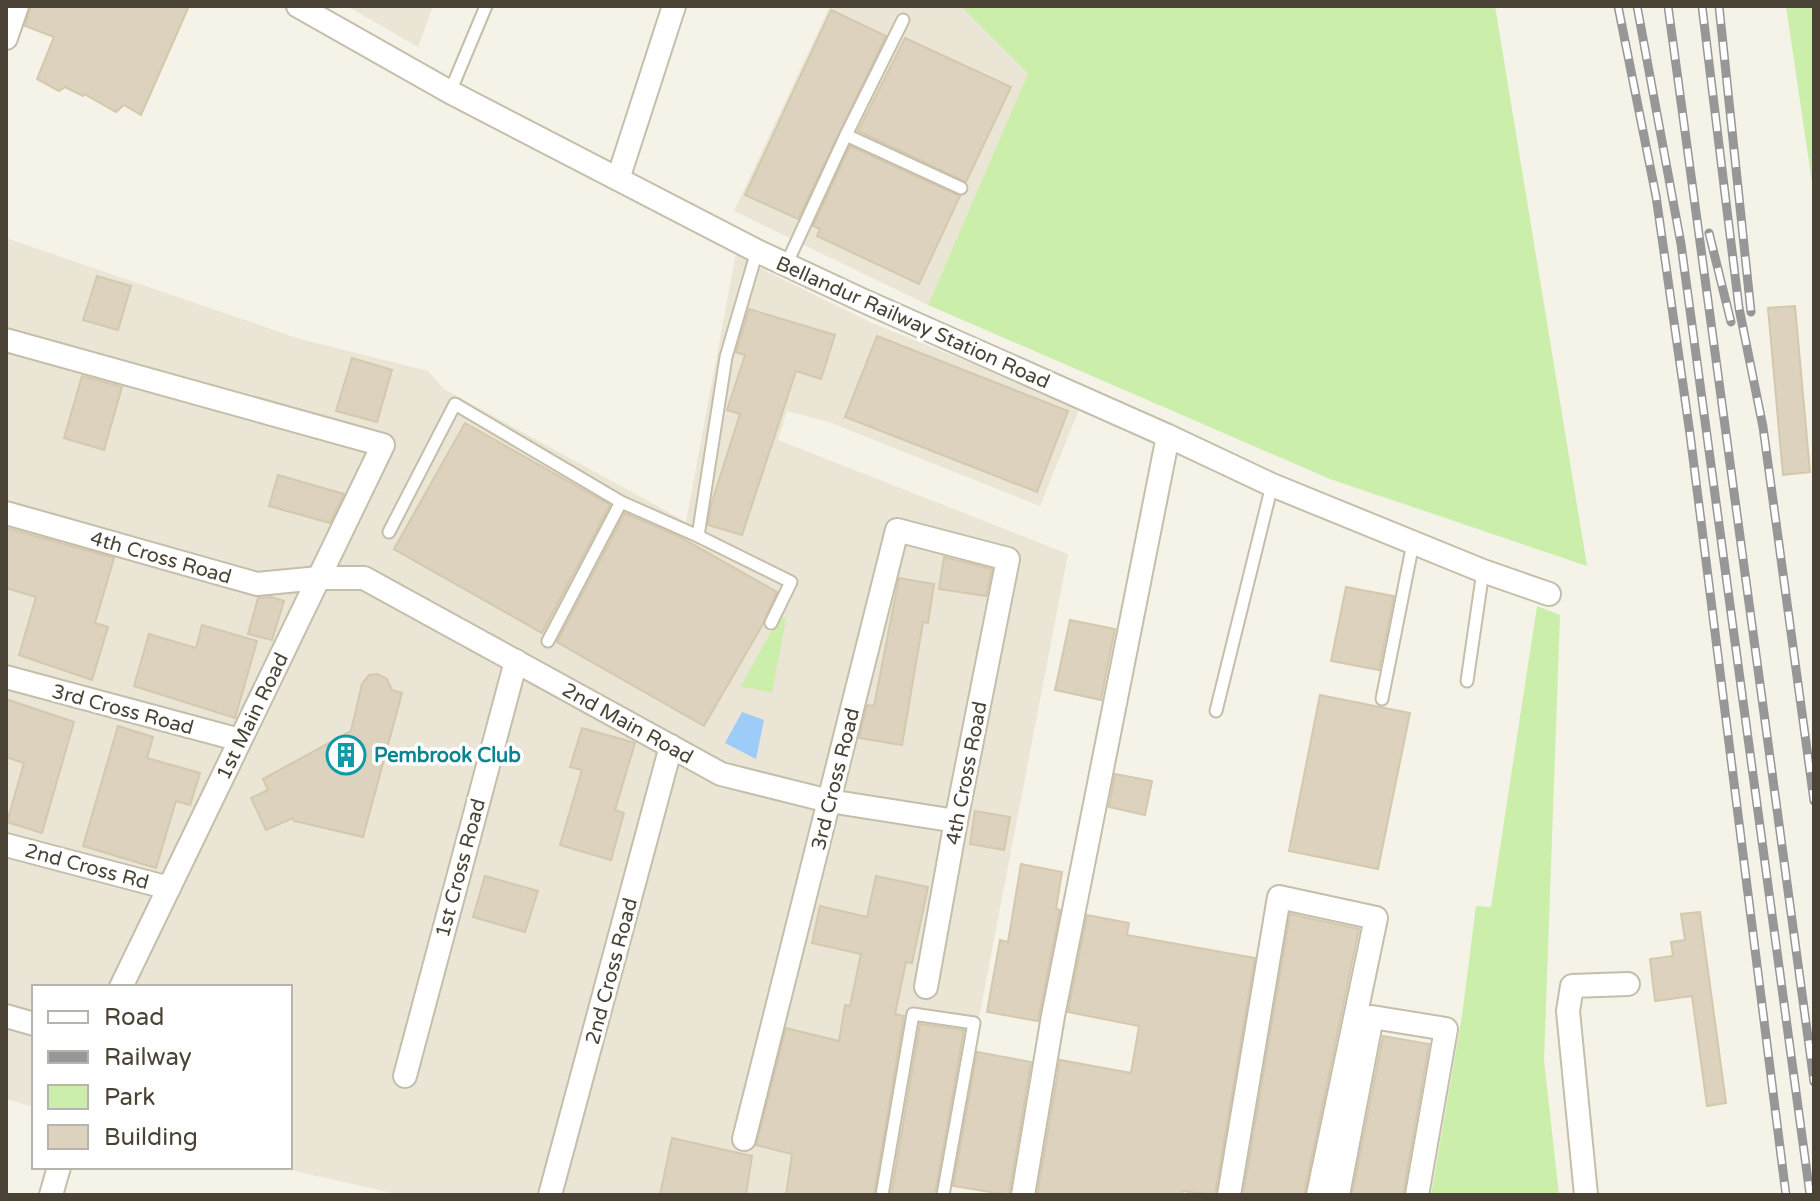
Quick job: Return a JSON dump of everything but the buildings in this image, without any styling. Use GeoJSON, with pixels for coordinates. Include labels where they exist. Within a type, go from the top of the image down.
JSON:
{"type":"FeatureCollection","features":[{"type":"Feature","properties":{"kind":"street"},"geometry":{"type":"LineString","coordinates":[[6,38],[17,6]]}},
{"type":"Feature","properties":{"kind":"street","name":"Bellandur Railway Station Road"},"geometry":{"type":"LineString","coordinates":[[298,6],[450,92],[786,265],[1272,485],[1483,571],[1549,594]]}},
{"type":"Feature","properties":{"kind":"street"},"geometry":{"type":"LineString","coordinates":[[618,179],[674,6]]}},
{"type":"Feature","properties":{"kind":"street","name":"1st Main Road"},"geometry":{"type":"LineString","coordinates":[[6,340],[383,445],[122,985]]}},
{"type":"Feature","properties":{"kind":"street"},"geometry":{"type":"LineString","coordinates":[[1023,1195],[1056,1000],[1168,436]]}},
{"type":"Feature","properties":{"kind":"street","name":"4th Cross Road"},"geometry":{"type":"LineString","coordinates":[[6,513],[257,584],[319,578]]}},
{"type":"Feature","properties":{"kind":"street","name":"3rd Cross Road"},"geometry":{"type":"LineString","coordinates":[[744,1139],[897,530],[1008,559]]}},
{"type":"Feature","properties":{"kind":"street","name":"4th Cross Road"},"geometry":{"type":"LineString","coordinates":[[926,987],[1008,559]]}},
{"type":"Feature","properties":{"kind":"street","name":"2nd Main Road"},"geometry":{"type":"LineString","coordinates":[[319,578],[364,578],[721,774],[829,801],[956,821]]}},
{"type":"Feature","properties":{"kind":"street","name":"1st Cross Road"},"geometry":{"type":"LineString","coordinates":[[405,1076],[516,661]]}},
{"type":"Feature","properties":{"kind":"street","name":"3rd Cross Road"},"geometry":{"type":"LineString","coordinates":[[6,677],[240,740]]}},
{"type":"Feature","properties":{"kind":"street","name":"2nd Cross Road"},"geometry":{"type":"LineString","coordinates":[[550,1195],[671,746]]}},
{"type":"Feature","properties":{"kind":"street","name":"2nd Cross Rd"},"geometry":{"type":"LineString","coordinates":[[6,845],[169,888]]}},
{"type":"Feature","properties":{"kind":"street"},"geometry":{"type":"LineString","coordinates":[[1229,1195],[1279,897],[1376,918],[1318,1195]]}},
{"type":"Feature","properties":{"kind":"street"},"geometry":{"type":"LineString","coordinates":[[1586,1195],[1568,1011],[1572,986],[1628,984]]}},
{"type":"Feature","properties":{"kind":"street"},"geometry":{"type":"LineString","coordinates":[[6,1016],[32,1023]]}},
{"type":"Feature","properties":{"kind":"street"},"geometry":{"type":"LineString","coordinates":[[1338,1195],[1372,1017],[1446,1029],[1417,1195]]}},
{"type":"Feature","properties":{"kind":"street"},"geometry":{"type":"LineString","coordinates":[[51,1195],[58,1169]]}},
{"type":"Feature","properties":{"kind":"lane"},"geometry":{"type":"LineString","coordinates":[[450,92],[486,6]]}},
{"type":"Feature","properties":{"kind":"lane"},"geometry":{"type":"LineString","coordinates":[[786,265],[903,20]]}},
{"type":"Feature","properties":{"kind":"lane"},"geometry":{"type":"LineString","coordinates":[[846,135],[961,188]]}},
{"type":"Feature","properties":{"kind":"lane"},"geometry":{"type":"LineString","coordinates":[[698,536],[726,357],[757,251]]}},
{"type":"Feature","properties":{"kind":"lane"},"geometry":{"type":"LineString","coordinates":[[389,532],[455,404],[621,502],[791,582],[771,623]]}},
{"type":"Feature","properties":{"kind":"lane"},"geometry":{"type":"LineString","coordinates":[[1216,711],[1272,485]]}},
{"type":"Feature","properties":{"kind":"lane"},"geometry":{"type":"LineString","coordinates":[[548,641],[621,502]]}},
{"type":"Feature","properties":{"kind":"lane"},"geometry":{"type":"LineString","coordinates":[[1382,699],[1413,543]]}},
{"type":"Feature","properties":{"kind":"lane"},"geometry":{"type":"LineString","coordinates":[[1467,681],[1483,571]]}},
{"type":"Feature","properties":{"kind":"lane"},"geometry":{"type":"LineString","coordinates":[[882,1195],[913,1014],[974,1023],[943,1195]]}},
{"type":"Feature","properties":{"kind":"shaded area"},"geometry":{"type":"Polygon","coordinates":[[[347,6],[433,6],[418,47],[347,6]]]}},
{"type":"Feature","properties":{"kind":"shaded area"},"geometry":{"type":"Polygon","coordinates":[[[830,6],[961,6],[1028,73],[928,305],[734,211],[830,6]]]}},
{"type":"Feature","properties":{"kind":"shaded area"},"geometry":{"type":"Polygon","coordinates":[[[6,238],[300,339],[428,371],[444,389],[686,522],[736,253],[872,323],[1080,407],[1040,506],[829,422],[787,411],[778,440],[1068,554],[945,1195],[401,1195],[286,1169],[292,1169],[292,985],[32,985],[32,1106],[6,1099],[6,238]]]}},
{"type":"Feature","properties":{"kind":"green space"},"geometry":{"type":"Polygon","coordinates":[[[961,6],[1495,6],[1587,566],[1330,479],[928,305],[1028,73],[961,6]]]}},
{"type":"Feature","properties":{"kind":"green space"},"geometry":{"type":"Polygon","coordinates":[[[1786,6],[1814,6],[1814,196],[1786,6]]]}},
{"type":"Feature","properties":{"kind":"green space"},"geometry":{"type":"Polygon","coordinates":[[[1537,606],[1560,615],[1544,1060],[1559,1195],[1431,1195],[1462,1016],[1476,906],[1491,907],[1537,606]]]}},
{"type":"Feature","properties":{"kind":"green space"},"geometry":{"type":"Polygon","coordinates":[[[779,617],[786,619],[772,693],[741,686],[779,617]]]}},
{"type":"Feature","properties":{"kind":"water"},"geometry":{"type":"Polygon","coordinates":[[[742,712],[764,720],[756,759],[725,743],[742,712]]]}},
{"type":"Feature","properties":{"kind":"railway"},"geometry":{"type":"LineString","coordinates":[[1618,6],[1656,196],[1690,434],[1786,1195]]}},
{"type":"Feature","properties":{"kind":"railway"},"geometry":{"type":"LineString","coordinates":[[1637,6],[1681,244],[1810,1195]]}},
{"type":"Feature","properties":{"kind":"railway"},"geometry":{"type":"LineString","coordinates":[[1668,6],[1814,1082]]}},
{"type":"Feature","properties":{"kind":"railway"},"geometry":{"type":"LineString","coordinates":[[1702,6],[1739,308],[1763,427],[1814,801]]}},
{"type":"Feature","properties":{"kind":"railway"},"geometry":{"type":"LineString","coordinates":[[1719,6],[1751,312]]}},
{"type":"Feature","properties":{"kind":"railway"},"geometry":{"type":"LineString","coordinates":[[1709,233],[1731,322]]}},
{"type":"Feature","properties":{"kind":"place","name":"Pembrook Club"},"geometry":{"type":"Point","coordinates":[346,755]}}]}
